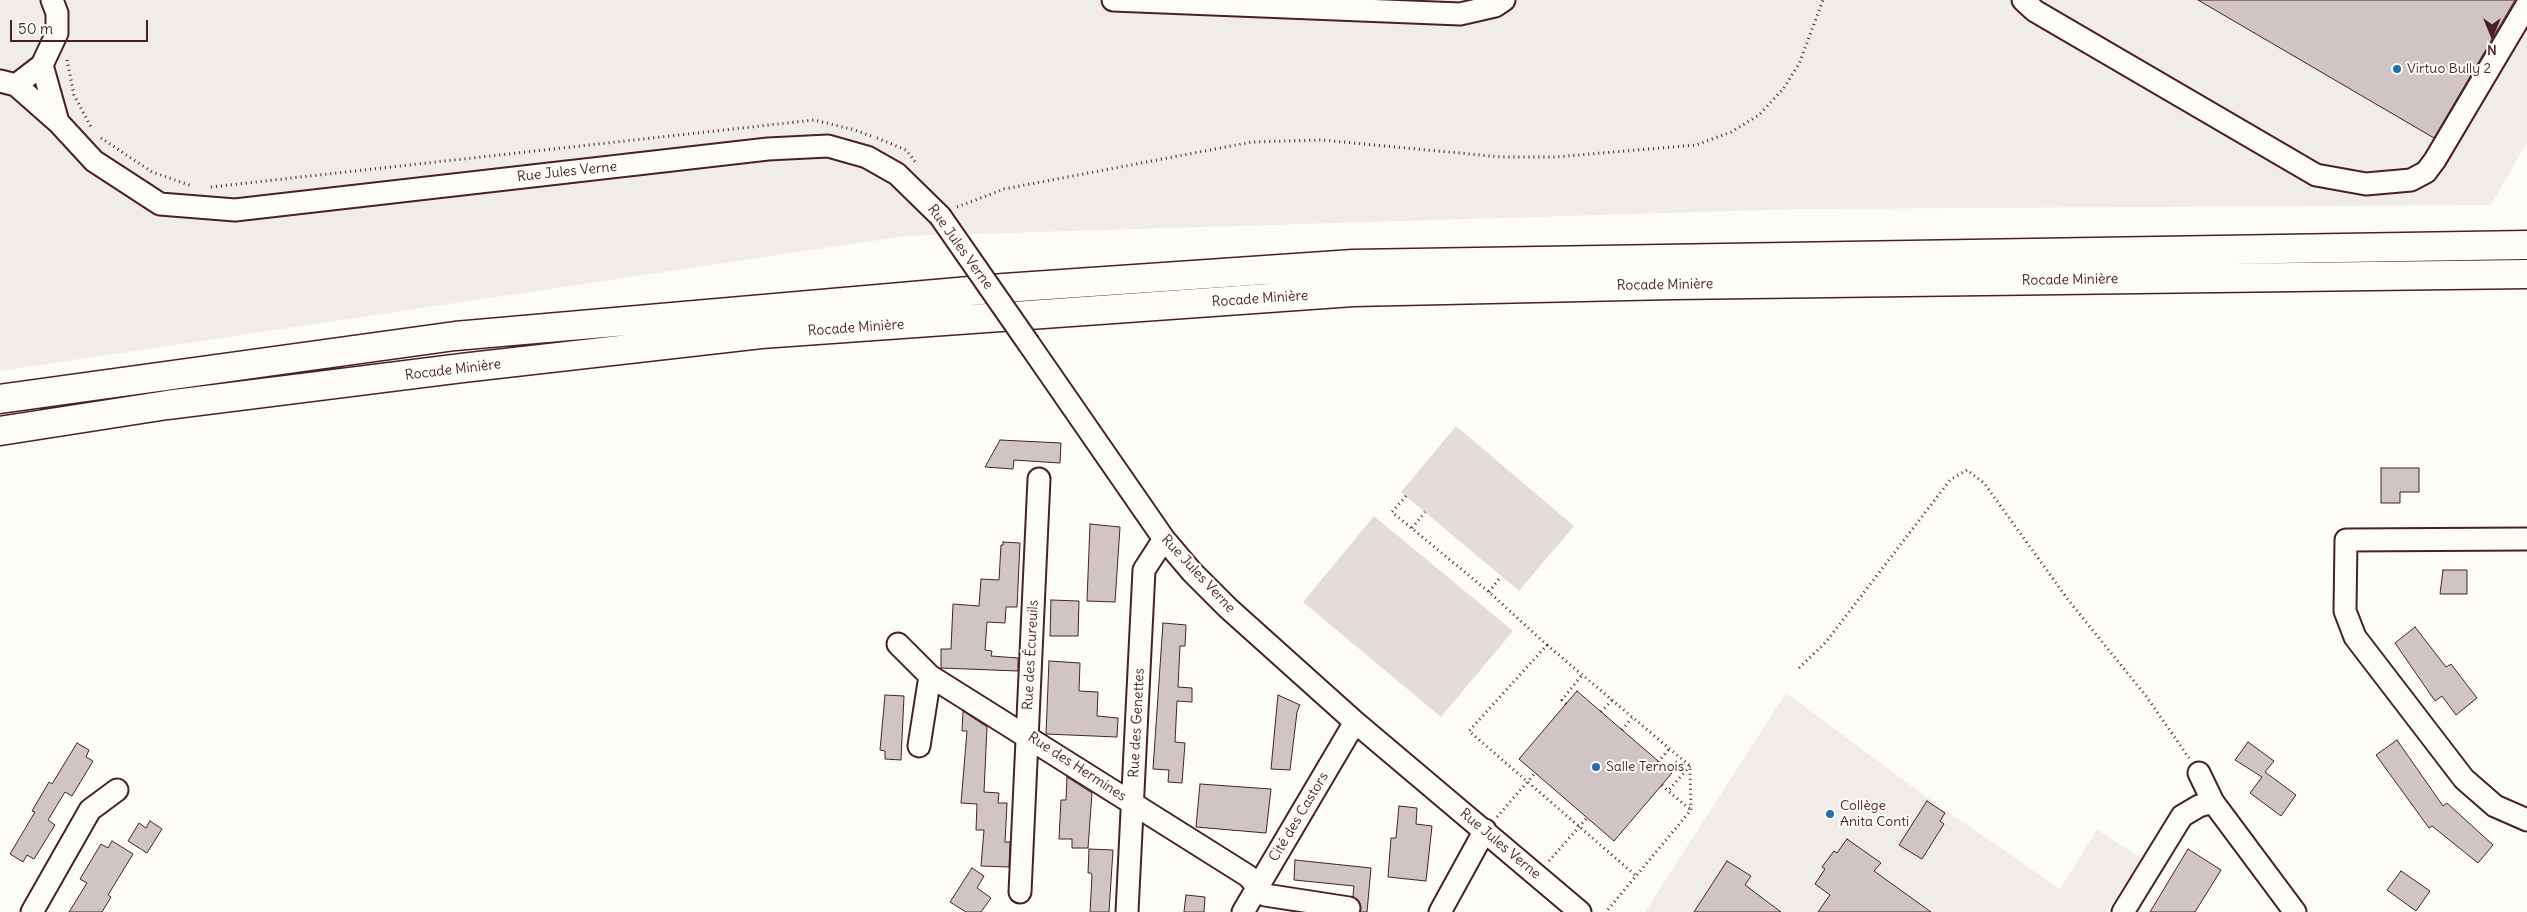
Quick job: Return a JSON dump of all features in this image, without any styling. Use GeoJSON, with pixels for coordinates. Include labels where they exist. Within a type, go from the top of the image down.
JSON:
{"type":"FeatureCollection","features":[{"type":"Feature","properties":{"kind":"highway","name":"Rocade Minière"},"geometry":{"type":"LineString","coordinates":[[0,399],[455,336],[1004,288],[1353,264],[2527,245]]}},
{"type":"Feature","properties":{"kind":"highway","name":"Rocade Minière"},"geometry":{"type":"LineString","coordinates":[[0,431],[166,405],[761,334],[1353,292],[1673,285],[2527,274]]}},
{"type":"Feature","properties":{"kind":"street"},"geometry":{"type":"LineString","coordinates":[[1113,0],[1460,14],[1495,6],[1504,0]]}},
{"type":"Feature","properties":{"kind":"street"},"geometry":{"type":"LineString","coordinates":[[2023,0],[2035,10],[2316,175],[2366,184],[2411,180],[2426,172],[2527,5]]}},
{"type":"Feature","properties":{"kind":"street"},"geometry":{"type":"LineString","coordinates":[[8,83],[42,65],[57,33],[58,4]]}},
{"type":"Feature","properties":{"kind":"street"},"geometry":{"type":"LineString","coordinates":[[42,65],[58,122]]}},
{"type":"Feature","properties":{"kind":"street","name":"Rue Jules Verne"},"geometry":{"type":"LineString","coordinates":[[8,83],[58,122],[94,162],[160,204],[235,210],[768,149],[828,146],[867,157],[896,174],[940,216],[1164,539],[1192,572],[1228,608],[1355,722],[1580,912]]}},
{"type":"Feature","properties":{"kind":"street","name":"Rue des Écureuils"},"geometry":{"type":"LineString","coordinates":[[1020,892],[1040,479]]}},
{"type":"Feature","properties":{"kind":"street","name":"Rue des Genettes"},"geometry":{"type":"LineString","coordinates":[[1127,912],[1144,570],[1164,539]]}},
{"type":"Feature","properties":{"kind":"street"},"geometry":{"type":"LineString","coordinates":[[2527,539],[2346,540],[2345,611],[2356,638],[2464,779],[2495,806],[2527,820]]}},
{"type":"Feature","properties":{"kind":"street","name":"Rue des Hermines"},"geometry":{"type":"LineString","coordinates":[[898,644],[930,676],[1027,735],[1248,876],[1265,895],[1349,908]]}},
{"type":"Feature","properties":{"kind":"street"},"geometry":{"type":"LineString","coordinates":[[919,746],[930,676]]}},
{"type":"Feature","properties":{"kind":"street","name":"Cité des Castors"},"geometry":{"type":"LineString","coordinates":[[1243,912],[1355,722]]}},
{"type":"Feature","properties":{"kind":"street"},"geometry":{"type":"LineString","coordinates":[[2198,773],[2213,802],[2295,912]]}},
{"type":"Feature","properties":{"kind":"street"},"geometry":{"type":"LineString","coordinates":[[32,912],[90,810],[117,790]]}},
{"type":"Feature","properties":{"kind":"street"},"geometry":{"type":"LineString","coordinates":[[2123,912],[2182,816],[2198,806],[2213,802]]}},
{"type":"Feature","properties":{"kind":"street"},"geometry":{"type":"LineString","coordinates":[[1440,912],[1485,830]]}},
{"type":"Feature","properties":{"kind":"path"},"geometry":{"type":"LineString","coordinates":[[940,216],[952,209],[1004,189],[1252,142],[1322,140],[1502,157],[1555,157],[1696,145],[1731,132],[1759,115],[1783,90],[1799,64],[1823,0]]}},
{"type":"Feature","properties":{"kind":"path"},"geometry":{"type":"LineString","coordinates":[[68,54],[67,62],[74,95],[95,134],[152,172],[198,188]]}},
{"type":"Feature","properties":{"kind":"path"},"geometry":{"type":"LineString","coordinates":[[208,187],[814,120],[855,130],[906,150],[923,172]]}},
{"type":"Feature","properties":{"kind":"path"},"geometry":{"type":"LineString","coordinates":[[1799,668],[1826,642],[1950,480],[1966,470],[1984,483],[2069,601],[2146,696],[2198,773]]}},
{"type":"Feature","properties":{"kind":"path"},"geometry":{"type":"LineString","coordinates":[[1406,496],[1392,512],[1489,592],[1547,645],[1690,766],[1691,810],[1606,912]]}},
{"type":"Feature","properties":{"kind":"path"},"geometry":{"type":"LineString","coordinates":[[1412,528],[1425,512]]}},
{"type":"Feature","properties":{"kind":"path"},"geometry":{"type":"LineString","coordinates":[[1489,592],[1501,576]]}},
{"type":"Feature","properties":{"kind":"path"},"geometry":{"type":"LineString","coordinates":[[1547,645],[1469,731],[1635,875]]}},
{"type":"Feature","properties":{"kind":"path"},"geometry":{"type":"LineString","coordinates":[[1566,704],[1562,700],[1582,675]]}},
{"type":"Feature","properties":{"kind":"path"},"geometry":{"type":"LineString","coordinates":[[1601,712],[1612,700]]}},
{"type":"Feature","properties":{"kind":"path"},"geometry":{"type":"LineString","coordinates":[[1622,730],[1632,718]]}},
{"type":"Feature","properties":{"kind":"path"},"geometry":{"type":"LineString","coordinates":[[1658,762],[1670,748]]}},
{"type":"Feature","properties":{"kind":"path"},"geometry":{"type":"LineString","coordinates":[[1668,791],[1690,766]]}},
{"type":"Feature","properties":{"kind":"path"},"geometry":{"type":"LineString","coordinates":[[1485,830],[1535,773]]}},
{"type":"Feature","properties":{"kind":"path"},"geometry":{"type":"LineString","coordinates":[[1662,785],[1691,810]]}},
{"type":"Feature","properties":{"kind":"path"},"geometry":{"type":"LineString","coordinates":[[1537,875],[1587,818]]}},
{"type":"Feature","properties":{"kind":"shaded area"},"geometry":{"type":"Polygon","coordinates":[[[0,0],[2527,0],[2527,142],[2491,205],[1798,209],[905,236],[0,371],[0,0]]]}},
{"type":"Feature","properties":{"kind":"shaded area"},"geometry":{"type":"Polygon","coordinates":[[[1456,426],[1574,526],[1519,591],[1401,492],[1456,426]]]}},
{"type":"Feature","properties":{"kind":"shaded area"},"geometry":{"type":"Polygon","coordinates":[[[1374,516],[1513,631],[1441,717],[1303,602],[1374,516]]]}},
{"type":"Feature","properties":{"kind":"shaded area","name":"Collège Anita Conti"},"geometry":{"type":"Polygon","coordinates":[[[1786,693],[1928,798],[2060,889],[2097,830],[2141,858],[2107,912],[1645,912],[1786,693]]]}},
{"type":"Feature","properties":{"kind":"building","name":"Virtuo Bully 2"},"geometry":{"type":"Polygon","coordinates":[[[2198,0],[2515,0],[2434,138],[2198,0]]]}},
{"type":"Feature","properties":{"kind":"building"},"geometry":{"type":"Polygon","coordinates":[[[1000,440],[1061,443],[1060,463],[1014,460],[1013,469],[985,467],[1000,440]]]}},
{"type":"Feature","properties":{"kind":"building"},"geometry":{"type":"Polygon","coordinates":[[[2381,468],[2419,468],[2419,492],[2400,492],[2400,503],[2381,503],[2381,468]]]}},
{"type":"Feature","properties":{"kind":"building"},"geometry":{"type":"Polygon","coordinates":[[[1090,524],[1120,527],[1115,602],[1087,601],[1090,524]]]}},
{"type":"Feature","properties":{"kind":"building"},"geometry":{"type":"Polygon","coordinates":[[[1003,542],[1020,543],[1017,607],[1006,607],[1005,623],[987,622],[985,650],[992,651],[991,656],[1018,658],[1018,671],[941,668],[941,649],[951,649],[953,604],[979,606],[981,579],[999,580],[1001,545],[1003,545],[1003,542]]]}},
{"type":"Feature","properties":{"kind":"building"},"geometry":{"type":"Polygon","coordinates":[[[2443,570],[2467,570],[2467,594],[2440,594],[2443,570]]]}},
{"type":"Feature","properties":{"kind":"building"},"geometry":{"type":"Polygon","coordinates":[[[1051,600],[1079,601],[1078,636],[1050,636],[1051,600]]]}},
{"type":"Feature","properties":{"kind":"building"},"geometry":{"type":"Polygon","coordinates":[[[1163,623],[1186,625],[1185,646],[1180,646],[1178,687],[1192,688],[1192,702],[1177,701],[1175,742],[1185,743],[1182,783],[1168,782],[1169,770],[1153,769],[1163,623]]]}},
{"type":"Feature","properties":{"kind":"building"},"geometry":{"type":"Polygon","coordinates":[[[2415,627],[2446,667],[2451,664],[2477,698],[2456,715],[2442,696],[2435,701],[2395,643],[2415,627]]]}},
{"type":"Feature","properties":{"kind":"building"},"geometry":{"type":"Polygon","coordinates":[[[1049,661],[1080,663],[1079,691],[1098,692],[1097,716],[1118,718],[1117,737],[1046,734],[1049,661]]]}},
{"type":"Feature","properties":{"kind":"building","name":"Salle Ternois"},"geometry":{"type":"Polygon","coordinates":[[[1577,691],[1672,773],[1614,841],[1519,759],[1577,691]]]}},
{"type":"Feature","properties":{"kind":"building"},"geometry":{"type":"Polygon","coordinates":[[[885,695],[904,696],[901,760],[885,759],[885,751],[880,750],[885,695]]]}},
{"type":"Feature","properties":{"kind":"building"},"geometry":{"type":"Polygon","coordinates":[[[1278,695],[1300,705],[1297,712],[1290,770],[1271,769],[1278,695]]]}},
{"type":"Feature","properties":{"kind":"building"},"geometry":{"type":"Polygon","coordinates":[[[963,711],[987,727],[984,792],[999,793],[998,803],[1007,803],[1005,842],[1010,842],[1009,867],[981,866],[984,830],[976,830],[977,804],[961,803],[967,731],[962,731],[963,711]]]}},
{"type":"Feature","properties":{"kind":"building"},"geometry":{"type":"Polygon","coordinates":[[[2397,740],[2443,806],[2447,803],[2493,845],[2478,863],[2432,826],[2429,828],[2376,755],[2397,740]]]}},
{"type":"Feature","properties":{"kind":"building"},"geometry":{"type":"Polygon","coordinates":[[[2248,742],[2274,761],[2265,772],[2296,795],[2281,816],[2250,793],[2262,777],[2235,760],[2248,742]]]}},
{"type":"Feature","properties":{"kind":"building"},"geometry":{"type":"Polygon","coordinates":[[[77,743],[89,750],[86,757],[93,761],[72,796],[65,792],[48,820],[55,825],[34,859],[27,855],[23,862],[10,854],[35,812],[32,811],[49,782],[52,784],[77,743]]]}},
{"type":"Feature","properties":{"kind":"building"},"geometry":{"type":"Polygon","coordinates":[[[1067,777],[1092,793],[1088,848],[1072,848],[1072,839],[1059,839],[1061,800],[1066,800],[1067,777]]]}},
{"type":"Feature","properties":{"kind":"building"},"geometry":{"type":"Polygon","coordinates":[[[1200,784],[1271,789],[1266,833],[1196,827],[1200,784]]]}},
{"type":"Feature","properties":{"kind":"building"},"geometry":{"type":"Polygon","coordinates":[[[1927,801],[1945,813],[1940,821],[1944,824],[1922,859],[1899,845],[1927,801]]]}},
{"type":"Feature","properties":{"kind":"building"},"geometry":{"type":"Polygon","coordinates":[[[1399,806],[1417,808],[1416,824],[1432,826],[1426,881],[1388,877],[1391,838],[1396,838],[1399,806]]]}},
{"type":"Feature","properties":{"kind":"building"},"geometry":{"type":"Polygon","coordinates":[[[150,821],[162,829],[147,853],[128,841],[139,823],[146,828],[150,821]]]}},
{"type":"Feature","properties":{"kind":"building"},"geometry":{"type":"Polygon","coordinates":[[[1847,839],[1881,863],[1874,871],[1931,912],[1818,912],[1830,895],[1815,884],[1825,869],[1822,867],[1834,851],[1837,853],[1847,839]]]}},
{"type":"Feature","properties":{"kind":"building"},"geometry":{"type":"Polygon","coordinates":[[[112,841],[133,854],[108,895],[111,897],[102,912],[69,912],[87,883],[80,879],[101,844],[108,848],[112,841]]]}},
{"type":"Feature","properties":{"kind":"building"},"geometry":{"type":"Polygon","coordinates":[[[1089,849],[1113,850],[1109,912],[1090,912],[1092,876],[1091,873],[1088,873],[1089,849]]]}},
{"type":"Feature","properties":{"kind":"building"},"geometry":{"type":"Polygon","coordinates":[[[2188,849],[2221,870],[2195,912],[2150,912],[2188,849]]]}},
{"type":"Feature","properties":{"kind":"building"},"geometry":{"type":"Polygon","coordinates":[[[1295,860],[1371,868],[1367,912],[1360,912],[1360,903],[1353,896],[1354,886],[1294,880],[1295,860]]]}},
{"type":"Feature","properties":{"kind":"building"},"geometry":{"type":"Polygon","coordinates":[[[1727,861],[1751,876],[1745,885],[1781,912],[1694,912],[1727,861]]]}},
{"type":"Feature","properties":{"kind":"building"},"geometry":{"type":"Polygon","coordinates":[[[972,868],[984,876],[977,888],[991,898],[981,912],[966,912],[950,902],[972,868]]]}},
{"type":"Feature","properties":{"kind":"building"},"geometry":{"type":"Polygon","coordinates":[[[2401,871],[2430,891],[2416,911],[2387,890],[2401,871]]]}},
{"type":"Feature","properties":{"kind":"building"},"geometry":{"type":"Polygon","coordinates":[[[1186,895],[1205,897],[1204,912],[1184,912],[1186,895]]]}},
{"type":"Feature","properties":{"kind":"place","name":"Virtuo Bully 2"},"geometry":{"type":"Point","coordinates":[2397,69]}},
{"type":"Feature","properties":{"kind":"place","name":"Salle Ternois"},"geometry":{"type":"Point","coordinates":[1596,767]}},
{"type":"Feature","properties":{"kind":"place","name":"Collège Anita Conti"},"geometry":{"type":"Point","coordinates":[1830,814]}}]}
